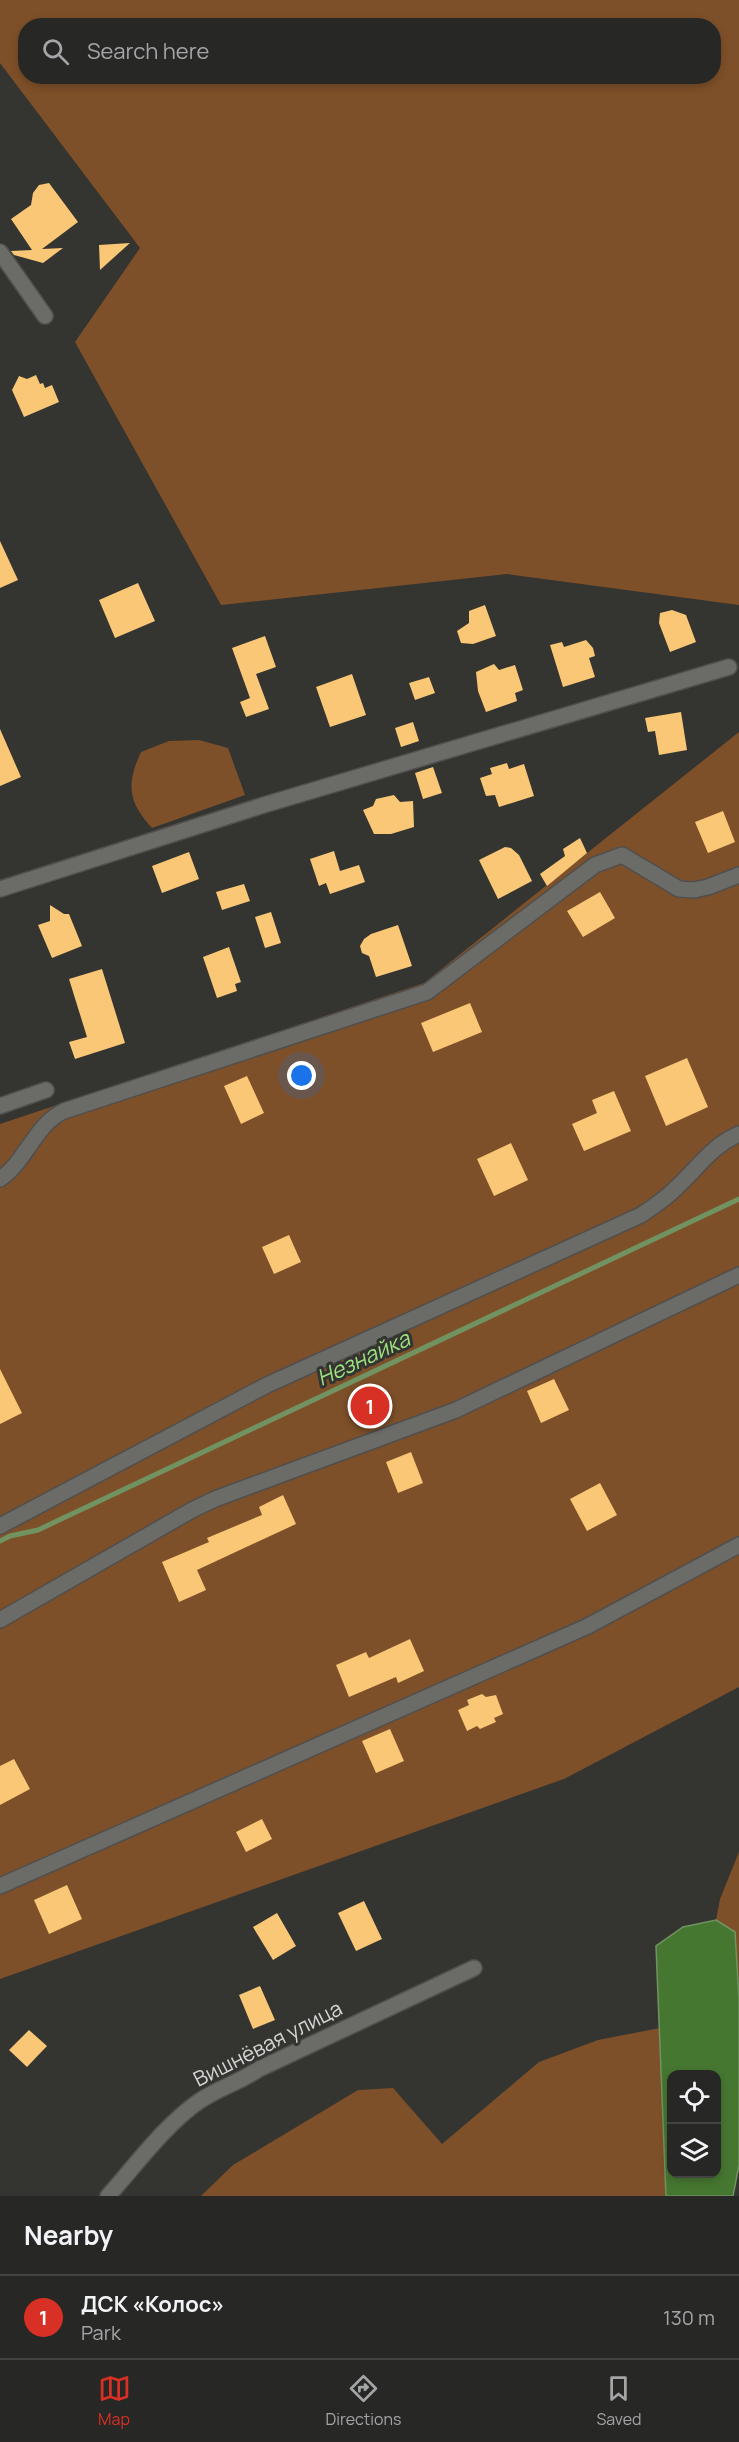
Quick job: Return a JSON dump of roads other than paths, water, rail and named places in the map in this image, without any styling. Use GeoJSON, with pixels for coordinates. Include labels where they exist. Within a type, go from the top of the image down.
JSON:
{"type":"FeatureCollection","features":[{"type":"Feature","properties":{"kind":"street"},"geometry":{"type":"LineString","coordinates":[[0,252],[45,316]]}},
{"type":"Feature","properties":{"kind":"street"},"geometry":{"type":"LineString","coordinates":[[0,889],[267,804],[729,667]]}},
{"type":"Feature","properties":{"kind":"street"},"geometry":{"type":"LineString","coordinates":[[0,1179],[12,1170],[56,1115],[427,992],[595,865],[609,858],[622,855],[632,859],[679,889],[694,890],[708,887],[739,875]]}},
{"type":"Feature","properties":{"kind":"street"},"geometry":{"type":"LineString","coordinates":[[0,1106],[46,1090]]}},
{"type":"Feature","properties":{"kind":"street"},"geometry":{"type":"LineString","coordinates":[[0,1526],[267,1385],[641,1215],[675,1190],[700,1161],[724,1140],[739,1134]]}},
{"type":"Feature","properties":{"kind":"street"},"geometry":{"type":"LineString","coordinates":[[0,1620],[215,1499],[456,1410],[739,1275]]}},
{"type":"Feature","properties":{"kind":"street"},"geometry":{"type":"LineString","coordinates":[[0,1886],[588,1626],[739,1545]]}},
{"type":"Feature","properties":{"kind":"street","name":"Вишнёвая улица"},"geometry":{"type":"LineString","coordinates":[[108,2196],[168,2129],[196,2103],[220,2088],[240,2082],[259,2069],[474,1968]]}},
{"type":"Feature","properties":{"kind":"waterway","name":"Незнайка"},"geometry":{"type":"LineString","coordinates":[[0,1541],[10,1536],[38,1530],[739,1199]]}},
{"type":"Feature","properties":{"kind":"place","name":"ДСК «Колос»"},"geometry":{"type":"Point","coordinates":[370,1406]}}]}
